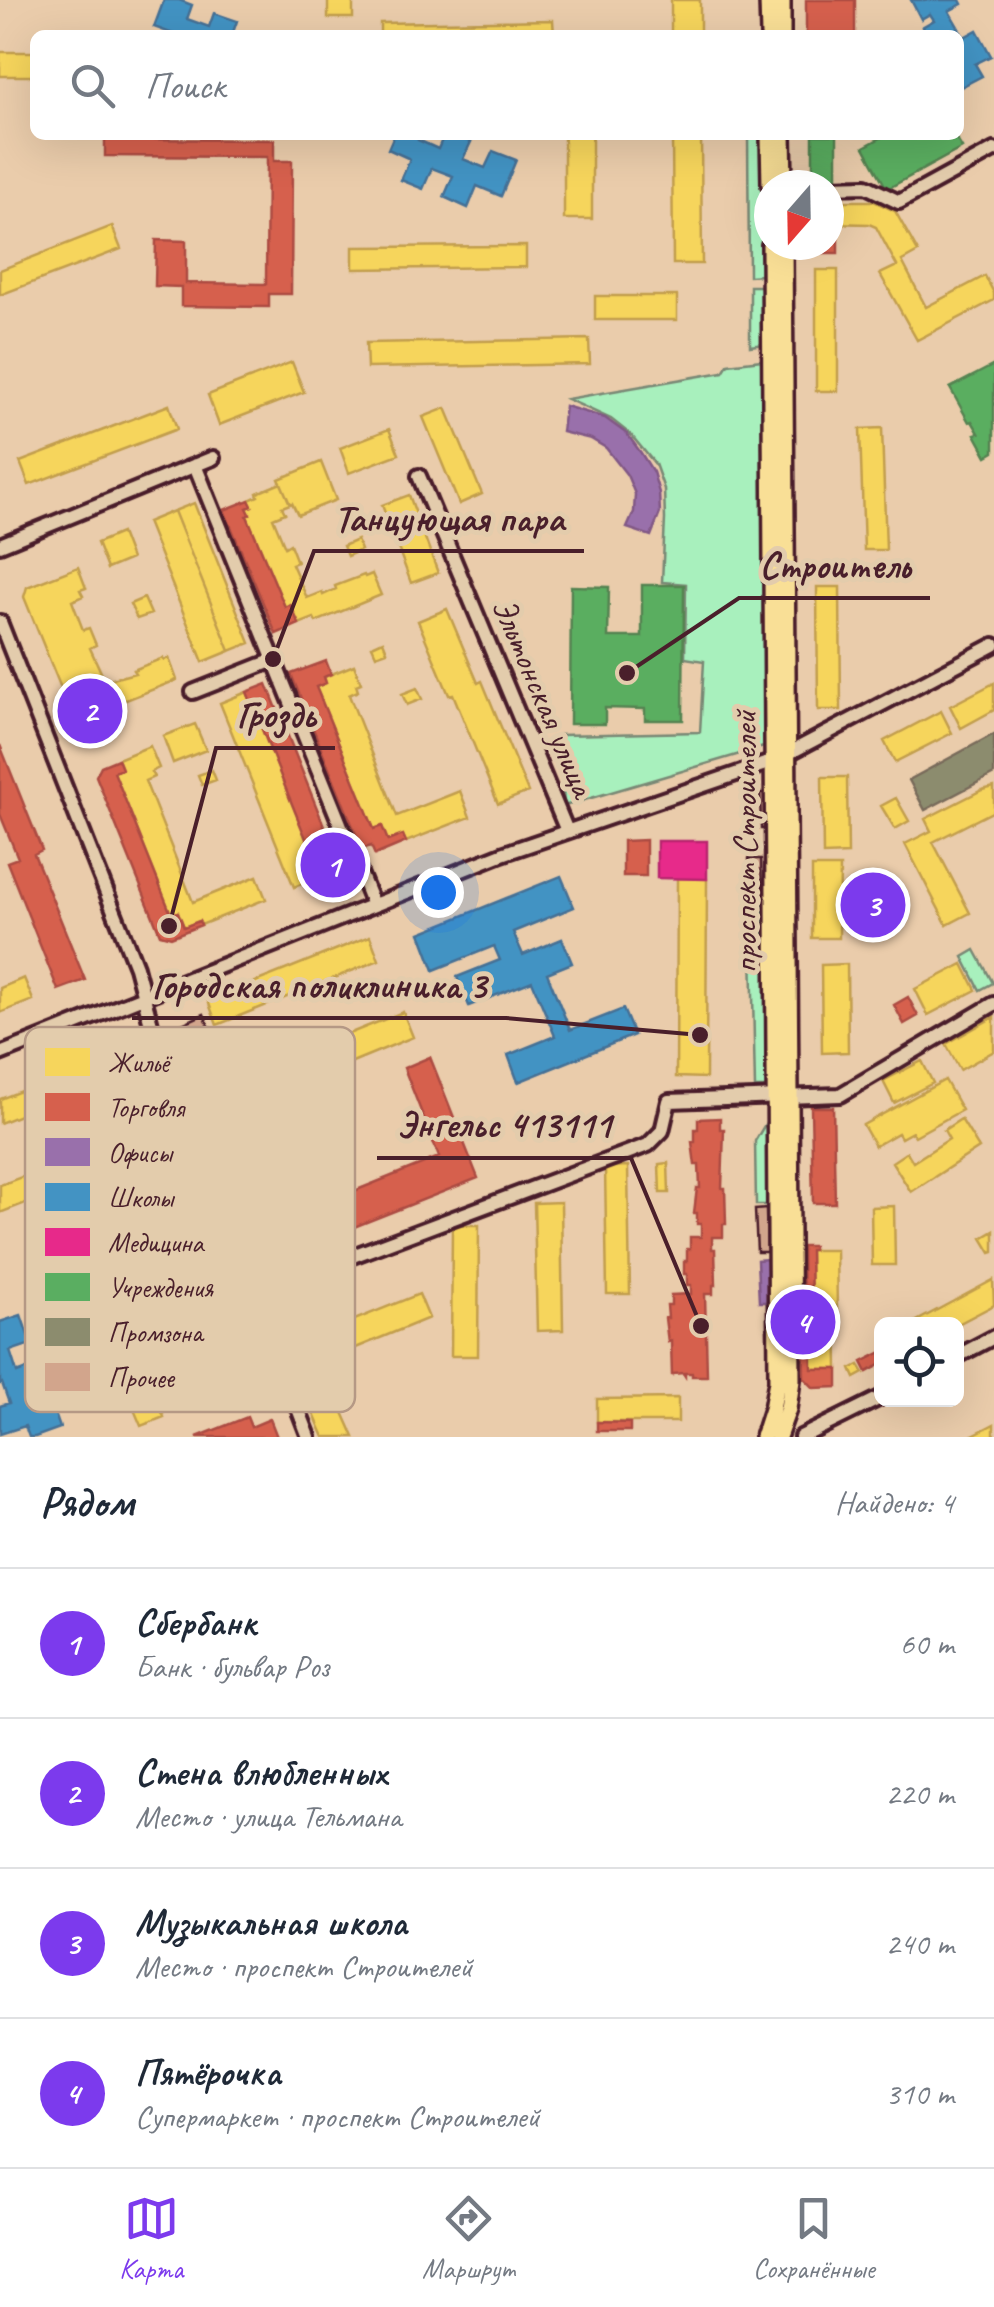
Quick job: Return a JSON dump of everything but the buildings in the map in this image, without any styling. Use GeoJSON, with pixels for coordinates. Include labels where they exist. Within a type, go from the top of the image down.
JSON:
{"type":"FeatureCollection","features":[{"type":"Feature","properties":{"kind":"main road"},"geometry":{"type":"LineString","coordinates":[[768,0],[768,30]]}},
{"type":"Feature","properties":{"kind":"main road"},"geometry":{"type":"LineString","coordinates":[[782,0],[782,30]]}},
{"type":"Feature","properties":{"kind":"main road"},"geometry":{"type":"LineString","coordinates":[[769,140],[770,170]]}},
{"type":"Feature","properties":{"kind":"main road"},"geometry":{"type":"LineString","coordinates":[[783,140],[784,170]]}},
{"type":"Feature","properties":{"kind":"main road","name":"проспект Строителей"},"geometry":{"type":"LineString","coordinates":[[770,260],[781,758]]}},
{"type":"Feature","properties":{"kind":"main road","name":"проспект Строителей"},"geometry":{"type":"LineString","coordinates":[[778,1437],[792,1380],[783,1097],[784,260]]}},
{"type":"Feature","properties":{"kind":"main road","name":"проспект Строителей"},"geometry":{"type":"LineString","coordinates":[[763,1437],[777,1381],[783,1097]]}},
{"type":"Feature","properties":{"kind":"street"},"geometry":{"type":"LineString","coordinates":[[844,187],[866,186],[898,202],[994,150]]}},
{"type":"Feature","properties":{"kind":"street"},"geometry":{"type":"LineString","coordinates":[[0,545],[213,458]]}},
{"type":"Feature","properties":{"kind":"street"},"geometry":{"type":"LineString","coordinates":[[195,465],[373,905]]}},
{"type":"Feature","properties":{"kind":"street","name":"Эльтонская улица"},"geometry":{"type":"LineString","coordinates":[[419,476],[567,831]]}},
{"type":"Feature","properties":{"kind":"street"},"geometry":{"type":"LineString","coordinates":[[0,622],[136,967],[152,1027]]}},
{"type":"Feature","properties":{"kind":"street"},"geometry":{"type":"LineString","coordinates":[[68,1027],[502,854],[781,758],[994,645]]}},
{"type":"Feature","properties":{"kind":"street"},"geometry":{"type":"LineString","coordinates":[[194,692],[274,660]]}},
{"type":"Feature","properties":{"kind":"street"},"geometry":{"type":"LineString","coordinates":[[355,1255],[648,1145],[662,1131],[669,1100],[840,1095],[994,1004]]}},
{"type":"Feature","properties":{"kind":"street"},"geometry":{"type":"LineString","coordinates":[[0,1054],[25,1044]]}},
{"type":"Feature","properties":{"kind":"street"},"geometry":{"type":"LineString","coordinates":[[964,1353],[994,1337]]}},
{"type":"Feature","properties":{"kind":"street"},"geometry":{"type":"LineString","coordinates":[[801,1437],[874,1401]]}},
{"type":"Feature","properties":{"kind":"street"},"geometry":{"type":"LineString","coordinates":[[299,1412],[309,1437]]}},
{"type":"Feature","properties":{"kind":"green space"},"geometry":{"type":"Polygon","coordinates":[[[748,140],[763,140],[763,170],[754,170],[754,260],[764,260],[764,275],[749,276],[748,140]]]}},
{"type":"Feature","properties":{"kind":"green space"},"geometry":{"type":"Polygon","coordinates":[[[750,286],[763,286],[764,344],[750,346],[750,286]]]}},
{"type":"Feature","properties":{"kind":"green space"},"geometry":{"type":"Polygon","coordinates":[[[762,360],[767,746],[564,806],[560,735],[700,732],[704,661],[685,658],[686,584],[662,582],[664,489],[655,464],[631,435],[611,419],[567,399],[723,372],[728,364],[762,360]]]}},
{"type":"Feature","properties":{"kind":"green space"},"geometry":{"type":"Polygon","coordinates":[[[768,898],[771,1088],[755,1088],[751,900],[768,898]]]}},
{"type":"Feature","properties":{"kind":"green space"},"geometry":{"type":"Polygon","coordinates":[[[975,950],[993,983],[980,990],[963,957],[975,950]]]}},
{"type":"Feature","properties":{"kind":"green space"},"geometry":{"type":"Polygon","coordinates":[[[771,1114],[772,1205],[756,1205],[755,1141],[771,1114]]]}},
{"type":"Feature","properties":{"kind":"place","name":"Танцующая пара"},"geometry":{"type":"Point","coordinates":[273,659]}},
{"type":"Feature","properties":{"kind":"place","name":"Строитель"},"geometry":{"type":"Point","coordinates":[627,673]}},
{"type":"Feature","properties":{"kind":"place","name":"Стена влюбленных"},"geometry":{"type":"Point","coordinates":[90,711]}},
{"type":"Feature","properties":{"kind":"place","name":"Сбербанк"},"geometry":{"type":"Point","coordinates":[333,865]}},
{"type":"Feature","properties":{"kind":"place","name":"Музыкальная школа"},"geometry":{"type":"Point","coordinates":[873,905]}},
{"type":"Feature","properties":{"kind":"place","name":"Гроздь"},"geometry":{"type":"Point","coordinates":[169,926]}},
{"type":"Feature","properties":{"kind":"place","name":"Городская поликлиника 3"},"geometry":{"type":"Point","coordinates":[700,1035]}},
{"type":"Feature","properties":{"kind":"place","name":"Пятёрочка"},"geometry":{"type":"Point","coordinates":[803,1322]}},
{"type":"Feature","properties":{"kind":"place","name":"Энгельс 413111"},"geometry":{"type":"Point","coordinates":[701,1326]}}]}
